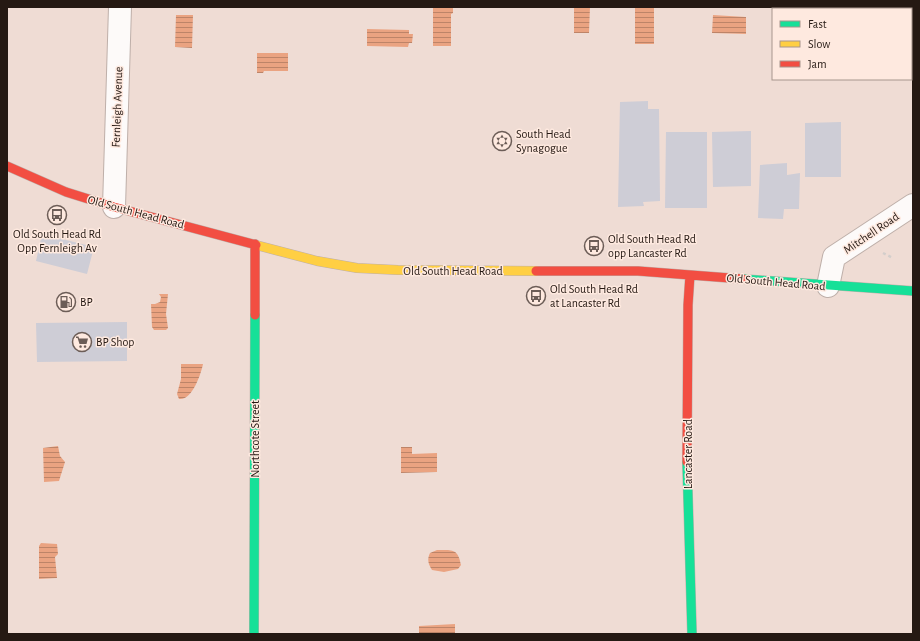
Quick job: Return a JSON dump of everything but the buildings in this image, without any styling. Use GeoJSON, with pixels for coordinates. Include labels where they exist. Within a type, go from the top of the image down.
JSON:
{"type":"FeatureCollection","features":[{"type":"Feature","properties":{"kind":"main road","name":"Old South Head Road"},"geometry":{"type":"LineString","coordinates":[[7,166],[66,192],[114,207],[317,261],[364,268],[398,270],[638,271],[913,292]]}},
{"type":"Feature","properties":{"kind":"main road","name":"Northcote Street"},"geometry":{"type":"LineString","coordinates":[[254,634],[255,244]]}},
{"type":"Feature","properties":{"kind":"main road","name":"Lancaster Road"},"geometry":{"type":"LineString","coordinates":[[690,275],[688,305],[688,477],[692,634]]}},
{"type":"Feature","properties":{"kind":"street","name":"Fernleigh Avenue"},"geometry":{"type":"LineString","coordinates":[[114,207],[120,7]]}},
{"type":"Feature","properties":{"kind":"street","name":"Mitchell Road"},"geometry":{"type":"LineString","coordinates":[[828,286],[834,257],[913,205]]}},
{"type":"Feature","properties":{"kind":"path"},"geometry":{"type":"LineString","coordinates":[[880,250],[893,258]]}},
{"type":"Feature","properties":{"kind":"shaded area"},"geometry":{"type":"Polygon","coordinates":[[[433,7],[453,7],[453,13],[451,14],[451,46],[433,46],[433,7]]]}},
{"type":"Feature","properties":{"kind":"shaded area"},"geometry":{"type":"Polygon","coordinates":[[[574,7],[590,7],[589,33],[574,33],[574,7]]]}},
{"type":"Feature","properties":{"kind":"shaded area"},"geometry":{"type":"Polygon","coordinates":[[[635,7],[654,7],[654,44],[635,44],[635,7]]]}},
{"type":"Feature","properties":{"kind":"shaded area"},"geometry":{"type":"Polygon","coordinates":[[[176,15],[193,15],[192,48],[175,47],[176,15]]]}},
{"type":"Feature","properties":{"kind":"shaded area"},"geometry":{"type":"Polygon","coordinates":[[[713,15],[746,17],[746,34],[712,33],[713,15]]]}},
{"type":"Feature","properties":{"kind":"shaded area"},"geometry":{"type":"Polygon","coordinates":[[[367,29],[409,30],[409,34],[413,34],[412,43],[409,43],[408,47],[367,46],[367,29]]]}},
{"type":"Feature","properties":{"kind":"shaded area"},"geometry":{"type":"Polygon","coordinates":[[[257,53],[288,53],[288,71],[264,71],[263,73],[257,73],[257,53]]]}},
{"type":"Feature","properties":{"kind":"shaded area"},"geometry":{"type":"Polygon","coordinates":[[[159,294],[168,294],[166,314],[168,328],[166,330],[154,330],[152,327],[151,304],[160,302],[161,297],[159,294]]]}},
{"type":"Feature","properties":{"kind":"shaded area"},"geometry":{"type":"Polygon","coordinates":[[[181,364],[203,364],[198,380],[192,391],[188,396],[179,399],[177,394],[181,379],[181,364]]]}},
{"type":"Feature","properties":{"kind":"shaded area"},"geometry":{"type":"Polygon","coordinates":[[[58,446],[60,456],[65,462],[59,481],[44,482],[43,448],[58,446]]]}},
{"type":"Feature","properties":{"kind":"shaded area"},"geometry":{"type":"Polygon","coordinates":[[[401,447],[412,447],[412,454],[437,453],[437,472],[401,473],[401,447]]]}},
{"type":"Feature","properties":{"kind":"shaded area"},"geometry":{"type":"Polygon","coordinates":[[[41,543],[57,544],[58,554],[55,557],[57,578],[39,579],[39,546],[41,543]]]}},
{"type":"Feature","properties":{"kind":"shaded area"},"geometry":{"type":"Polygon","coordinates":[[[437,550],[454,551],[460,559],[461,565],[458,569],[444,572],[432,570],[428,557],[430,553],[437,550]]]}},
{"type":"Feature","properties":{"kind":"shaded area"},"geometry":{"type":"Polygon","coordinates":[[[455,624],[455,634],[419,634],[419,626],[455,624]]]}},
{"type":"Feature","properties":{"kind":"traffic: fast"},"geometry":{"type":"LineString","coordinates":[[743,279],[913,291]]}},
{"type":"Feature","properties":{"kind":"traffic: fast"},"geometry":{"type":"LineString","coordinates":[[254,634],[255,315]]}},
{"type":"Feature","properties":{"kind":"traffic: fast"},"geometry":{"type":"LineString","coordinates":[[687,462],[692,634]]}},
{"type":"Feature","properties":{"kind":"traffic: slow"},"geometry":{"type":"LineString","coordinates":[[256,245],[317,261],[357,268],[398,270],[536,271]]}},
{"type":"Feature","properties":{"kind":"traffic: jam"},"geometry":{"type":"LineString","coordinates":[[7,166],[66,192],[114,207],[256,245]]}},
{"type":"Feature","properties":{"kind":"traffic: jam"},"geometry":{"type":"LineString","coordinates":[[255,244],[255,315]]}},
{"type":"Feature","properties":{"kind":"traffic: jam"},"geometry":{"type":"LineString","coordinates":[[536,271],[638,271],[743,279]]}},
{"type":"Feature","properties":{"kind":"traffic: jam"},"geometry":{"type":"LineString","coordinates":[[687,462],[688,305],[690,275]]}},
{"type":"Feature","properties":{"kind":"place","name":"South Head Synagogue"},"geometry":{"type":"Point","coordinates":[502,141]}},
{"type":"Feature","properties":{"kind":"place","name":"Old South Head Rd Opp Fernleigh Av"},"geometry":{"type":"Point","coordinates":[57,215]}},
{"type":"Feature","properties":{"kind":"place","name":"Old South Head Rd opp Lancaster Rd"},"geometry":{"type":"Point","coordinates":[594,246]}},
{"type":"Feature","properties":{"kind":"place","name":"Old South Head Rd at Lancaster Rd"},"geometry":{"type":"Point","coordinates":[536,296]}},
{"type":"Feature","properties":{"kind":"place","name":"BP"},"geometry":{"type":"Point","coordinates":[66,302]}},
{"type":"Feature","properties":{"kind":"place","name":"BP Shop"},"geometry":{"type":"Point","coordinates":[82,342]}}]}
